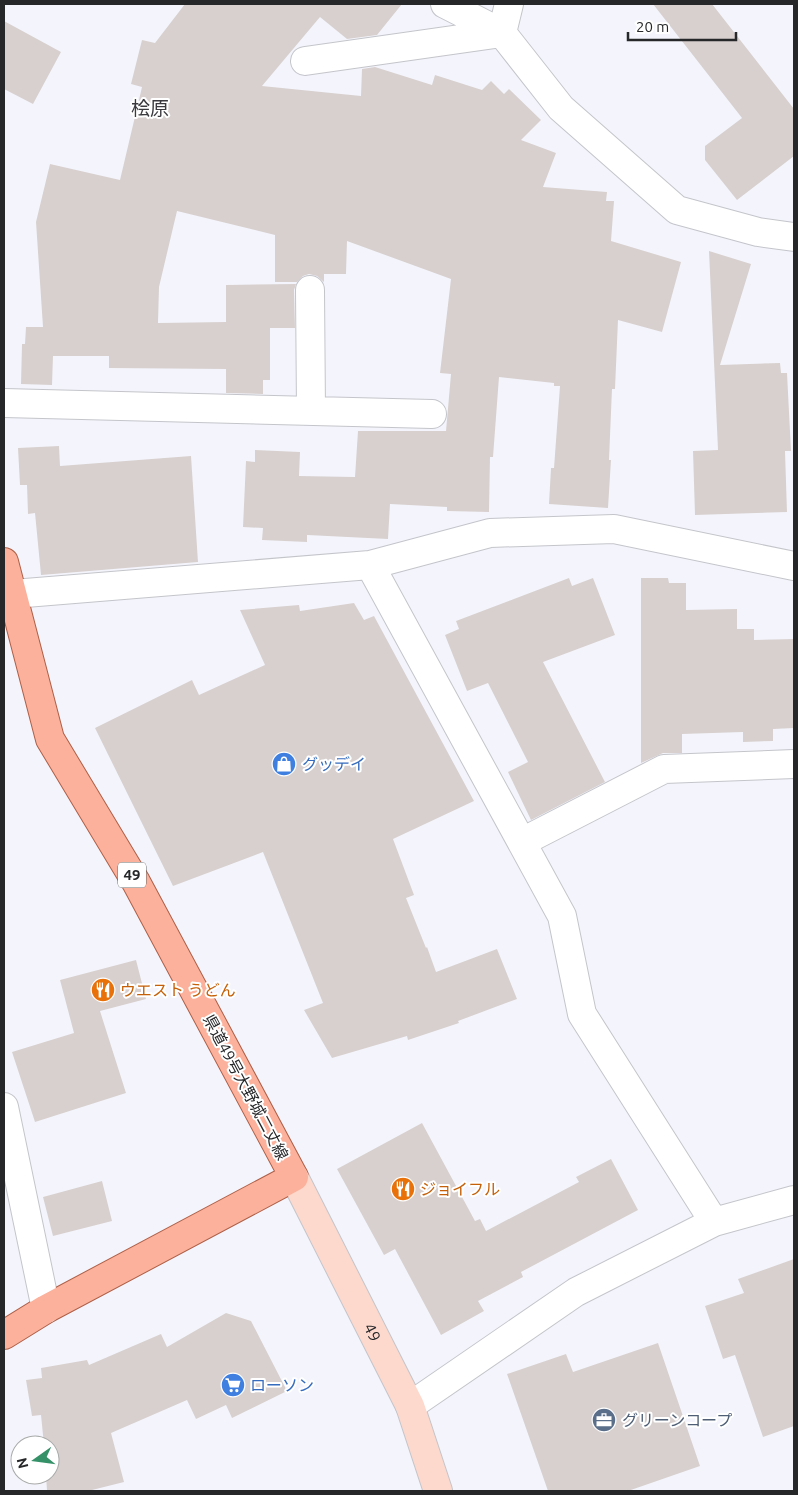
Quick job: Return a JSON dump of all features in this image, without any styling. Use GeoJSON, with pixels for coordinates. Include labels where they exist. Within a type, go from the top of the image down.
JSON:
{"type":"FeatureCollection","features":[{"type":"Feature","properties":{"kind":"main road","name":"県道49号大野城二丈線"},"geometry":{"type":"LineString","coordinates":[[4,562],[7,598],[50,739],[136,882],[294,1177],[46,1309],[4,1335]]}},
{"type":"Feature","properties":{"kind":"street"},"geometry":{"type":"LineString","coordinates":[[446,4],[502,33],[561,108],[677,210],[758,232],[794,236]]}},
{"type":"Feature","properties":{"kind":"street"},"geometry":{"type":"LineString","coordinates":[[502,33],[509,4]]}},
{"type":"Feature","properties":{"kind":"street"},"geometry":{"type":"LineString","coordinates":[[305,61],[502,33]]}},
{"type":"Feature","properties":{"kind":"street"},"geometry":{"type":"LineString","coordinates":[[310,290],[311,411]]}},
{"type":"Feature","properties":{"kind":"street"},"geometry":{"type":"LineString","coordinates":[[4,403],[432,414]]}},
{"type":"Feature","properties":{"kind":"street"},"geometry":{"type":"LineString","coordinates":[[7,598],[370,566],[490,533],[614,530],[794,566]]}},
{"type":"Feature","properties":{"kind":"street"},"geometry":{"type":"LineString","coordinates":[[370,566],[562,916],[582,1014],[714,1222]]}},
{"type":"Feature","properties":{"kind":"street"},"geometry":{"type":"LineString","coordinates":[[522,842],[664,769],[794,764]]}},
{"type":"Feature","properties":{"kind":"street"},"geometry":{"type":"LineString","coordinates":[[5,1117],[46,1309]]}},
{"type":"Feature","properties":{"kind":"street","name":"49"},"geometry":{"type":"LineString","coordinates":[[294,1177],[410,1406],[438,1491]]}},
{"type":"Feature","properties":{"kind":"street"},"geometry":{"type":"LineString","coordinates":[[410,1406],[576,1292],[714,1222],[794,1200]]}},
{"type":"Feature","properties":{"kind":"building"},"geometry":{"type":"Polygon","coordinates":[[[185,4],[402,4],[377,35],[347,39],[320,17],[262,86],[361,96],[362,69],[375,67],[432,85],[435,75],[482,90],[491,81],[504,94],[509,89],[541,120],[521,140],[556,153],[543,187],[607,192],[606,201],[614,201],[611,241],[681,262],[662,332],[618,320],[615,389],[612,389],[608,508],[549,504],[551,468],[554,468],[560,386],[554,386],[554,383],[499,377],[493,457],[490,457],[489,512],[447,511],[447,507],[390,504],[388,539],[307,535],[307,542],[262,540],[263,528],[243,527],[246,461],[255,462],[255,450],[300,452],[299,476],[355,477],[358,431],[446,431],[451,374],[440,373],[451,279],[347,241],[346,274],[324,274],[324,282],[317,276],[309,274],[303,276],[297,282],[275,282],[275,235],[177,211],[159,287],[158,323],[226,322],[226,285],[296,284],[294,290],[295,328],[270,328],[270,380],[263,380],[263,394],[226,393],[226,369],[109,368],[109,356],[53,356],[52,385],[21,384],[22,344],[25,344],[26,327],[43,327],[36,222],[50,164],[120,180],[142,87],[131,84],[142,40],[155,43],[185,4]]]}},
{"type":"Feature","properties":{"kind":"building"},"geometry":{"type":"Polygon","coordinates":[[[653,4],[712,4],[794,109],[794,156],[737,200],[705,160],[705,146],[742,118],[653,4]]]}},
{"type":"Feature","properties":{"kind":"building"},"geometry":{"type":"Polygon","coordinates":[[[4,21],[61,52],[33,104],[4,89],[4,21]]]}},
{"type":"Feature","properties":{"kind":"building"},"geometry":{"type":"Polygon","coordinates":[[[709,251],[751,264],[720,365],[780,363],[781,373],[787,373],[791,451],[785,451],[787,512],[695,515],[693,451],[718,450],[709,251]]]}},
{"type":"Feature","properties":{"kind":"building"},"geometry":{"type":"Polygon","coordinates":[[[59,446],[60,466],[191,456],[198,562],[41,575],[35,513],[28,514],[27,485],[20,485],[18,448],[59,446]]]}},
{"type":"Feature","properties":{"kind":"building"},"geometry":{"type":"Polygon","coordinates":[[[569,578],[572,586],[593,578],[615,635],[543,662],[605,782],[531,820],[508,772],[528,762],[488,683],[467,691],[445,635],[459,629],[456,621],[569,578]]]}},
{"type":"Feature","properties":{"kind":"building"},"geometry":{"type":"Polygon","coordinates":[[[641,578],[668,578],[669,583],[686,583],[686,610],[737,609],[737,629],[754,629],[754,640],[794,639],[794,728],[773,729],[773,741],[743,742],[743,732],[682,734],[682,753],[663,753],[641,763],[641,578]]]}},
{"type":"Feature","properties":{"kind":"building","name":"グッデイ"},"geometry":{"type":"Polygon","coordinates":[[[354,603],[364,620],[374,616],[474,801],[393,839],[414,895],[406,898],[426,948],[436,972],[497,949],[517,999],[458,1021],[459,1023],[408,1040],[407,1036],[332,1058],[304,1010],[323,1003],[263,852],[173,886],[95,728],[192,680],[199,695],[265,665],[240,610],[299,605],[300,611],[354,603]]]}},
{"type":"Feature","properties":{"kind":"building"},"geometry":{"type":"Polygon","coordinates":[[[136,960],[146,999],[100,1011],[126,1093],[35,1122],[12,1052],[74,1033],[60,980],[136,960]]]}},
{"type":"Feature","properties":{"kind":"building"},"geometry":{"type":"Polygon","coordinates":[[[422,1123],[475,1221],[480,1219],[486,1231],[579,1182],[576,1177],[611,1159],[638,1210],[521,1272],[523,1277],[478,1301],[484,1311],[441,1335],[395,1249],[384,1255],[337,1169],[422,1123]]]}},
{"type":"Feature","properties":{"kind":"building"},"geometry":{"type":"Polygon","coordinates":[[[102,1181],[112,1221],[53,1236],[43,1197],[102,1181]]]}},
{"type":"Feature","properties":{"kind":"building"},"geometry":{"type":"Polygon","coordinates":[[[794,1259],[794,1426],[763,1437],[735,1355],[723,1359],[705,1306],[744,1293],[738,1279],[794,1259]]]}},
{"type":"Feature","properties":{"kind":"building"},"geometry":{"type":"Polygon","coordinates":[[[226,1313],[251,1321],[287,1391],[232,1418],[226,1405],[196,1419],[187,1400],[111,1433],[124,1482],[88,1491],[47,1491],[47,1485],[60,1485],[60,1435],[43,1435],[41,1415],[32,1416],[26,1380],[42,1378],[41,1368],[87,1360],[89,1365],[161,1334],[167,1347],[226,1313]]]}},
{"type":"Feature","properties":{"kind":"building","name":"グリーンコープ"},"geometry":{"type":"Polygon","coordinates":[[[658,1343],[700,1466],[628,1491],[548,1491],[507,1374],[566,1354],[573,1372],[658,1343]]]}},
{"type":"Feature","properties":{"kind":"place","name":"グッデイ"},"geometry":{"type":"Point","coordinates":[284,764]}},
{"type":"Feature","properties":{"kind":"place","name":"ウエスト うどん"},"geometry":{"type":"Point","coordinates":[103,990]}},
{"type":"Feature","properties":{"kind":"place","name":"ジョイフル"},"geometry":{"type":"Point","coordinates":[403,1189]}},
{"type":"Feature","properties":{"kind":"place","name":"ローソン"},"geometry":{"type":"Point","coordinates":[233,1385]}},
{"type":"Feature","properties":{"kind":"place","name":"グリーンコープ"},"geometry":{"type":"Point","coordinates":[604,1420]}},
{"type":"Feature","properties":{"kind":"district","name":"桧原"},"geometry":{"type":"Point","coordinates":[150,108]}}]}
